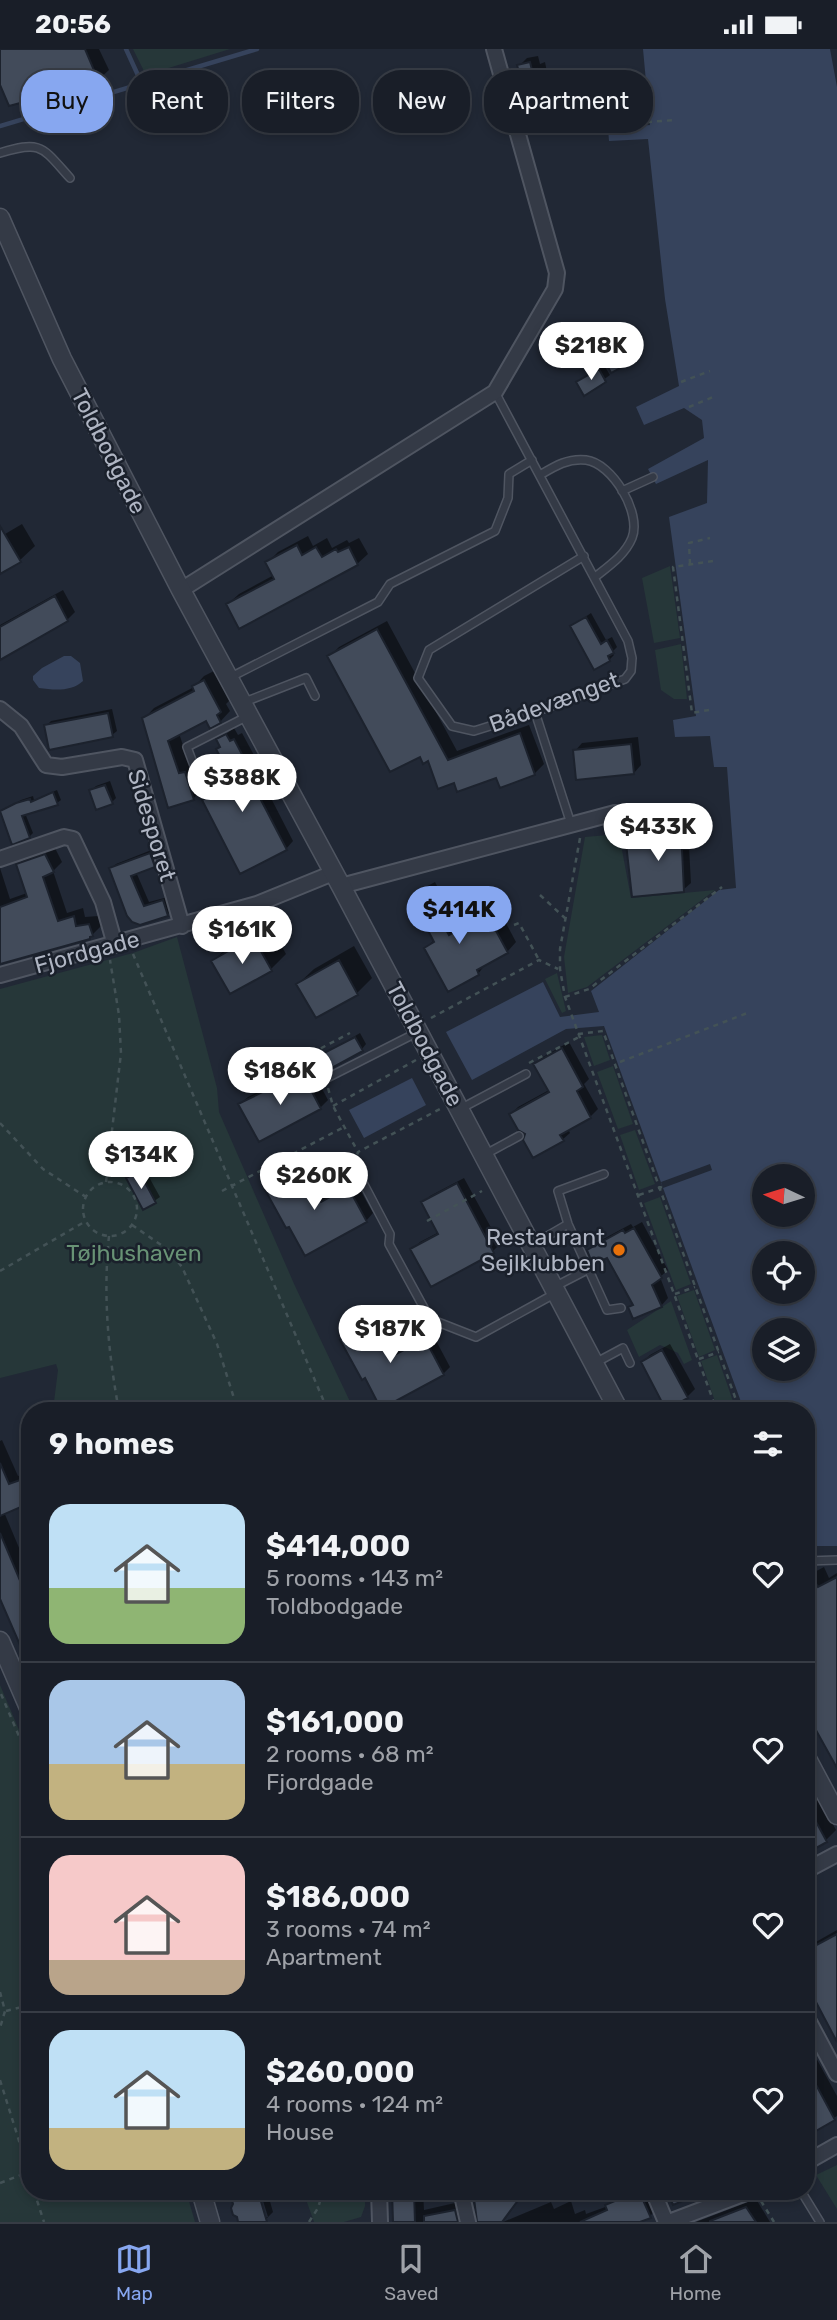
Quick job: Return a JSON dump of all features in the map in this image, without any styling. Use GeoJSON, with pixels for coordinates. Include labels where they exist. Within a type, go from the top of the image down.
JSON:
{"type":"FeatureCollection","features":[{"type":"Feature","properties":{"kind":"street"},"geometry":{"type":"LineString","coordinates":[[181,590],[495,391],[555,289],[557,273],[495,49]]}},
{"type":"Feature","properties":{"kind":"street","name":"Toldbodgade"},"geometry":{"type":"LineString","coordinates":[[2,228],[62,359],[181,590],[614,1402]]}},
{"type":"Feature","properties":{"kind":"street","name":"Sidesporet"},"geometry":{"type":"LineString","coordinates":[[0,709],[20,726],[46,765],[62,767],[122,757],[135,760],[182,926]]}},
{"type":"Feature","properties":{"kind":"street","name":"Fjordgade"},"geometry":{"type":"LineString","coordinates":[[0,975],[182,926],[337,879],[615,813]]}},
{"type":"Feature","properties":{"kind":"street"},"geometry":{"type":"LineString","coordinates":[[0,859],[64,837],[73,839],[103,902],[111,946]]}},
{"type":"Feature","properties":{"kind":"street"},"geometry":{"type":"LineString","coordinates":[[0,1641],[21,1689]]}},
{"type":"Feature","properties":{"kind":"street"},"geometry":{"type":"LineString","coordinates":[[815,1774],[837,1815]]}},
{"type":"Feature","properties":{"kind":"street"},"geometry":{"type":"LineString","coordinates":[[815,1866],[837,1854]]}},
{"type":"Feature","properties":{"kind":"street"},"geometry":{"type":"LineString","coordinates":[[815,2033],[837,2074]]}},
{"type":"Feature","properties":{"kind":"street"},"geometry":{"type":"LineString","coordinates":[[815,2157],[837,2145]]}},
{"type":"Feature","properties":{"kind":"street"},"geometry":{"type":"LineString","coordinates":[[204,2200],[210,2222]]}},
{"type":"Feature","properties":{"kind":"street"},"geometry":{"type":"LineString","coordinates":[[379,2200],[380,2222]]}},
{"type":"Feature","properties":{"kind":"street"},"geometry":{"type":"LineString","coordinates":[[463,2200],[468,2222]]}},
{"type":"Feature","properties":{"kind":"street"},"geometry":{"type":"LineString","coordinates":[[657,2200],[668,2222],[742,2200]]}},
{"type":"Feature","properties":{"kind":"lane"},"geometry":{"type":"LineString","coordinates":[[0,153],[26,145],[44,149],[70,178]]}},
{"type":"Feature","properties":{"kind":"lane","name":"Bådevænget"},"geometry":{"type":"LineString","coordinates":[[495,391],[595,577],[628,641],[632,658],[631,671],[625,679],[474,731],[452,726],[418,678],[429,650],[584,557]]}},
{"type":"Feature","properties":{"kind":"lane"},"geometry":{"type":"LineString","coordinates":[[229,679],[378,602],[390,584],[495,531],[508,498],[509,474],[532,460]]}},
{"type":"Feature","properties":{"kind":"lane"},"geometry":{"type":"LineString","coordinates":[[540,475],[571,460],[588,460],[601,464],[622,491],[631,508],[633,535],[620,557],[595,577]]}},
{"type":"Feature","properties":{"kind":"lane"},"geometry":{"type":"LineString","coordinates":[[622,491],[653,477]]}},
{"type":"Feature","properties":{"kind":"lane"},"geometry":{"type":"LineString","coordinates":[[199,779],[187,747],[245,709],[306,678],[315,696]]}},
{"type":"Feature","properties":{"kind":"lane"},"geometry":{"type":"LineString","coordinates":[[535,712],[575,823]]}},
{"type":"Feature","properties":{"kind":"lane"},"geometry":{"type":"LineString","coordinates":[[325,1079],[417,1029]]}},
{"type":"Feature","properties":{"kind":"lane"},"geometry":{"type":"LineString","coordinates":[[457,1105],[526,1075]]}},
{"type":"Feature","properties":{"kind":"lane"},"geometry":{"type":"LineString","coordinates":[[484,1155],[519,1136]]}},
{"type":"Feature","properties":{"kind":"lane"},"geometry":{"type":"LineString","coordinates":[[314,1183],[335,1171],[359,1175],[390,1234],[389,1244],[430,1319],[476,1337],[589,1269]]}},
{"type":"Feature","properties":{"kind":"lane"},"geometry":{"type":"LineString","coordinates":[[604,1174],[558,1191],[568,1224],[607,1310],[621,1308]]}},
{"type":"Feature","properties":{"kind":"lane"},"geometry":{"type":"LineString","coordinates":[[532,1246],[568,1224]]}},
{"type":"Feature","properties":{"kind":"lane"},"geometry":{"type":"LineString","coordinates":[[594,1363],[623,1347],[630,1363]]}},
{"type":"Feature","properties":{"kind":"lane"},"geometry":{"type":"LineString","coordinates":[[815,1561],[837,1560]]}},
{"type":"Feature","properties":{"kind":"lane"},"geometry":{"type":"LineString","coordinates":[[807,2200],[820,2222]]}},
{"type":"Feature","properties":{"kind":"path"},"geometry":{"type":"LineString","coordinates":[[653,122],[676,120]]}},
{"type":"Feature","properties":{"kind":"path"},"geometry":{"type":"LineString","coordinates":[[681,382],[710,371]]}},
{"type":"Feature","properties":{"kind":"path"},"geometry":{"type":"LineString","coordinates":[[689,407],[713,397]]}},
{"type":"Feature","properties":{"kind":"path"},"geometry":{"type":"LineString","coordinates":[[691,564],[689,543],[710,538]]}},
{"type":"Feature","properties":{"kind":"path"},"geometry":{"type":"LineString","coordinates":[[712,561],[673,567],[692,713],[714,709]]}},
{"type":"Feature","properties":{"kind":"path"},"geometry":{"type":"LineString","coordinates":[[575,823],[581,837],[560,969],[565,997],[714,1402]]}},
{"type":"Feature","properties":{"kind":"path"},"geometry":{"type":"LineString","coordinates":[[565,997],[589,989],[722,887]]}},
{"type":"Feature","properties":{"kind":"path"},"geometry":{"type":"LineString","coordinates":[[540,895],[566,919]]}},
{"type":"Feature","properties":{"kind":"path"},"geometry":{"type":"LineString","coordinates":[[514,925],[519,923],[539,960],[560,969]]}},
{"type":"Feature","properties":{"kind":"path"},"geometry":{"type":"LineString","coordinates":[[106,1182],[121,1053],[111,946]]}},
{"type":"Feature","properties":{"kind":"path"},"geometry":{"type":"LineString","coordinates":[[133,953],[324,1402]]}},
{"type":"Feature","properties":{"kind":"path"},"geometry":{"type":"LineString","coordinates":[[417,1029],[539,960]]}},
{"type":"Feature","properties":{"kind":"path"},"geometry":{"type":"LineString","coordinates":[[620,1062],[750,1012]]}},
{"type":"Feature","properties":{"kind":"path"},"geometry":{"type":"LineString","coordinates":[[526,1075],[522,1067],[579,1036],[603,1031],[737,1402]]}},
{"type":"Feature","properties":{"kind":"path"},"geometry":{"type":"LineString","coordinates":[[260,1081],[350,1033]]}},
{"type":"Feature","properties":{"kind":"path"},"geometry":{"type":"LineString","coordinates":[[312,1053],[325,1079],[333,1106],[358,1152],[351,1174]]}},
{"type":"Feature","properties":{"kind":"path"},"geometry":{"type":"LineString","coordinates":[[333,1106],[429,1053]]}},
{"type":"Feature","properties":{"kind":"path"},"geometry":{"type":"LineString","coordinates":[[358,1152],[457,1105]]}},
{"type":"Feature","properties":{"kind":"path"},"geometry":{"type":"LineString","coordinates":[[0,1123],[43,1169],[86,1196]]}},
{"type":"Feature","properties":{"kind":"path"},"geometry":{"type":"LineString","coordinates":[[222,1191],[344,1127]]}},
{"type":"Feature","properties":{"kind":"path"},"geometry":{"type":"LineString","coordinates":[[106,1182],[124,1185],[135,1199],[136,1217],[132,1225],[126,1231],[109,1236],[95,1231],[83,1213],[86,1196],[98,1185],[106,1182]]}},
{"type":"Feature","properties":{"kind":"path"},"geometry":{"type":"LineString","coordinates":[[427,1221],[498,1182]]}},
{"type":"Feature","properties":{"kind":"path"},"geometry":{"type":"LineString","coordinates":[[639,1195],[661,1187]]}},
{"type":"Feature","properties":{"kind":"path"},"geometry":{"type":"LineString","coordinates":[[0,1271],[86,1221]]}},
{"type":"Feature","properties":{"kind":"path"},"geometry":{"type":"LineString","coordinates":[[132,1225],[170,1251],[182,1266],[217,1344],[235,1402]]}},
{"type":"Feature","properties":{"kind":"path"},"geometry":{"type":"LineString","coordinates":[[109,1236],[106,1267],[107,1318],[110,1363],[117,1402]]}},
{"type":"Feature","properties":{"kind":"path"},"geometry":{"type":"LineString","coordinates":[[675,1294],[695,1287]]}},
{"type":"Feature","properties":{"kind":"path"},"geometry":{"type":"LineString","coordinates":[[698,1359],[719,1352]]}},
{"type":"Feature","properties":{"kind":"path"},"geometry":{"type":"LineString","coordinates":[[1,1694],[21,1741]]}},
{"type":"Feature","properties":{"kind":"path"},"geometry":{"type":"LineString","coordinates":[[0,1992],[5,2011],[0,2028]]}},
{"type":"Feature","properties":{"kind":"path"},"geometry":{"type":"LineString","coordinates":[[5,2011],[21,2007]]}},
{"type":"Feature","properties":{"kind":"path"},"geometry":{"type":"LineString","coordinates":[[0,2080],[21,2148]]}},
{"type":"Feature","properties":{"kind":"path"},"geometry":{"type":"LineString","coordinates":[[0,2183],[21,2176]]}},
{"type":"Feature","properties":{"kind":"path"},"geometry":{"type":"LineString","coordinates":[[37,2200],[44,2222]]}},
{"type":"Feature","properties":{"kind":"path"},"geometry":{"type":"LineString","coordinates":[[309,2222],[320,2200]]}},
{"type":"Feature","properties":{"kind":"path"},"geometry":{"type":"LineString","coordinates":[[759,2200],[774,2222]]}},
{"type":"Feature","properties":{"kind":"green space"},"geometry":{"type":"Polygon","coordinates":[[[133,49],[230,49],[162,70],[144,70],[133,49]]]}},
{"type":"Feature","properties":{"kind":"green space"},"geometry":{"type":"Polygon","coordinates":[[[670,566],[680,638],[654,643],[642,578],[670,566]]]}},
{"type":"Feature","properties":{"kind":"green space"},"geometry":{"type":"Polygon","coordinates":[[[681,644],[687,699],[674,699],[661,690],[655,650],[681,644]]]}},
{"type":"Feature","properties":{"kind":"green space"},"geometry":{"type":"Polygon","coordinates":[[[619,834],[631,898],[715,890],[587,987],[568,993],[564,957],[585,837],[619,834]]]}},
{"type":"Feature","properties":{"kind":"green space","name":"Tøjhushaven"},"geometry":{"type":"Polygon","coordinates":[[[177,937],[217,1088],[219,1112],[295,1286],[350,1402],[54,1402],[58,1370],[56,1364],[0,1378],[0,989],[133,953],[177,937]]]}},
{"type":"Feature","properties":{"kind":"green space"},"geometry":{"type":"Polygon","coordinates":[[[557,973],[566,1011],[562,1013],[545,979],[557,973]]]}},
{"type":"Feature","properties":{"kind":"green space"},"geometry":{"type":"Polygon","coordinates":[[[602,1035],[610,1060],[594,1066],[584,1037],[602,1035]]]}},
{"type":"Feature","properties":{"kind":"green space"},"geometry":{"type":"Polygon","coordinates":[[[613,1066],[633,1124],[618,1129],[597,1072],[613,1066]]]}},
{"type":"Feature","properties":{"kind":"green space"},"geometry":{"type":"Polygon","coordinates":[[[635,1130],[655,1184],[639,1190],[620,1135],[635,1130]]]}},
{"type":"Feature","properties":{"kind":"green space"},"geometry":{"type":"Polygon","coordinates":[[[660,1197],[691,1284],[676,1290],[644,1203],[660,1197]]]}},
{"type":"Feature","properties":{"kind":"green space"},"geometry":{"type":"Polygon","coordinates":[[[694,1290],[715,1350],[699,1357],[677,1296],[694,1290]]]}},
{"type":"Feature","properties":{"kind":"green space"},"geometry":{"type":"Polygon","coordinates":[[[671,1301],[692,1360],[684,1364],[678,1353],[660,1345],[639,1357],[627,1330],[671,1301]]]}},
{"type":"Feature","properties":{"kind":"green space"},"geometry":{"type":"Polygon","coordinates":[[[717,1355],[733,1402],[715,1402],[701,1361],[717,1355]]]}},
{"type":"Feature","properties":{"kind":"green space"},"geometry":{"type":"Polygon","coordinates":[[[0,1685],[21,1735],[21,2200],[189,2200],[195,2222],[0,2222],[0,1685]]]}},
{"type":"Feature","properties":{"kind":"green space"},"geometry":{"type":"Polygon","coordinates":[[[837,2165],[837,2209],[816,2175],[837,2165]]]}},
{"type":"Feature","properties":{"kind":"green space"},"geometry":{"type":"Polygon","coordinates":[[[306,2200],[365,2200],[361,2217],[344,2222],[314,2222],[306,2200]]]}},
{"type":"Feature","properties":{"kind":"water"},"geometry":{"type":"Polygon","coordinates":[[[643,49],[830,49],[837,87],[837,1546],[815,1546],[815,1402],[741,1402],[604,1026],[566,1029],[472,1080],[446,1032],[543,982],[560,1017],[599,1012],[591,991],[719,890],[736,888],[727,767],[714,767],[710,736],[675,737],[673,720],[696,716],[669,517],[707,503],[708,460],[656,484],[648,469],[704,438],[702,420],[684,408],[644,425],[636,407],[679,386],[665,299],[648,139],[609,141],[608,133],[653,133],[653,70],[645,70],[643,49]]]}},
{"type":"Feature","properties":{"kind":"water"},"geometry":{"type":"Polygon","coordinates":[[[64,656],[71,656],[80,663],[83,681],[68,689],[39,688],[33,676],[64,656]]]}},
{"type":"Feature","properties":{"kind":"water"},"geometry":{"type":"Polygon","coordinates":[[[412,1078],[426,1105],[364,1138],[349,1110],[412,1078]]]}},
{"type":"Feature","properties":{"kind":"pier"},"geometry":{"type":"Polygon","coordinates":[[[710,1164],[712,1170],[663,1188],[661,1182],[710,1164]]]}},
{"type":"Feature","properties":{"kind":"building"},"geometry":{"type":"Polygon","coordinates":[[[0,49],[85,49],[94,70],[21,70],[21,103],[9,106],[0,85],[0,49]]]}},
{"type":"Feature","properties":{"kind":"building"},"geometry":{"type":"Polygon","coordinates":[[[530,62],[532,70],[518,70],[517,65],[530,62]]]}},
{"type":"Feature","properties":{"kind":"building"},"geometry":{"type":"Polygon","coordinates":[[[622,349],[629,363],[611,373],[604,359],[622,349]]]}},
{"type":"Feature","properties":{"kind":"building"},"geometry":{"type":"Polygon","coordinates":[[[599,369],[606,382],[584,396],[576,382],[599,369]]]}},
{"type":"Feature","properties":{"kind":"building"},"geometry":{"type":"Polygon","coordinates":[[[0,526],[21,562],[0,574],[0,526]]]}},
{"type":"Feature","properties":{"kind":"building"},"geometry":{"type":"Polygon","coordinates":[[[297,545],[302,555],[316,547],[322,557],[336,549],[338,552],[349,547],[358,565],[239,629],[226,604],[274,579],[265,562],[297,545]]]}},
{"type":"Feature","properties":{"kind":"building"},"geometry":{"type":"Polygon","coordinates":[[[55,596],[68,621],[0,660],[0,627],[55,596]]]}},
{"type":"Feature","properties":{"kind":"building"},"geometry":{"type":"Polygon","coordinates":[[[586,617],[601,644],[607,640],[614,653],[608,656],[610,661],[594,670],[570,626],[586,617]]]}},
{"type":"Feature","properties":{"kind":"building"},"geometry":{"type":"Polygon","coordinates":[[[377,629],[448,760],[520,733],[535,775],[500,788],[496,778],[457,792],[454,783],[438,789],[428,761],[423,764],[420,757],[390,772],[327,656],[377,629]]]}},
{"type":"Feature","properties":{"kind":"building"},"geometry":{"type":"Polygon","coordinates":[[[204,680],[221,712],[217,715],[221,723],[210,729],[206,721],[168,741],[179,773],[185,772],[194,800],[168,808],[142,718],[194,691],[192,686],[204,680]]]}},
{"type":"Feature","properties":{"kind":"building"},"geometry":{"type":"Polygon","coordinates":[[[108,713],[113,737],[49,750],[44,725],[108,713]]]}},
{"type":"Feature","properties":{"kind":"building"},"geometry":{"type":"Polygon","coordinates":[[[226,734],[230,741],[234,739],[248,766],[248,775],[287,850],[240,874],[202,800],[234,783],[216,749],[220,747],[216,739],[226,734]]]}},
{"type":"Feature","properties":{"kind":"building"},"geometry":{"type":"Polygon","coordinates":[[[631,744],[634,774],[576,780],[573,750],[631,744]]]}},
{"type":"Feature","properties":{"kind":"building"},"geometry":{"type":"Polygon","coordinates":[[[105,785],[113,804],[96,810],[89,790],[105,785]]]}},
{"type":"Feature","properties":{"kind":"building"},"geometry":{"type":"Polygon","coordinates":[[[53,792],[58,805],[22,816],[30,838],[12,845],[0,811],[16,803],[30,799],[31,802],[53,792]]]}},
{"type":"Feature","properties":{"kind":"building"},"geometry":{"type":"Polygon","coordinates":[[[688,828],[690,849],[682,849],[684,892],[632,897],[626,843],[640,842],[640,838],[664,837],[663,829],[688,828]]]}},
{"type":"Feature","properties":{"kind":"building"},"geometry":{"type":"Polygon","coordinates":[[[150,853],[155,867],[131,876],[144,906],[163,900],[168,916],[140,925],[127,916],[109,868],[150,853]]]}},
{"type":"Feature","properties":{"kind":"building"},"geometry":{"type":"Polygon","coordinates":[[[45,854],[54,872],[43,877],[58,921],[74,916],[76,926],[89,924],[93,936],[0,964],[0,907],[27,897],[16,864],[45,854]]]}},
{"type":"Feature","properties":{"kind":"building"},"geometry":{"type":"Polygon","coordinates":[[[425,891],[449,935],[459,929],[460,932],[488,916],[508,953],[477,970],[479,975],[448,992],[424,948],[434,942],[411,898],[425,891]]]}},
{"type":"Feature","properties":{"kind":"building"},"geometry":{"type":"Polygon","coordinates":[[[253,937],[272,971],[230,994],[211,961],[253,937]]]}},
{"type":"Feature","properties":{"kind":"building"},"geometry":{"type":"Polygon","coordinates":[[[339,960],[358,995],[316,1018],[296,984],[339,960]]]}},
{"type":"Feature","properties":{"kind":"building"},"geometry":{"type":"Polygon","coordinates":[[[355,1037],[363,1051],[328,1070],[320,1055],[355,1037]]]}},
{"type":"Feature","properties":{"kind":"building"},"geometry":{"type":"Polygon","coordinates":[[[562,1048],[583,1087],[577,1091],[591,1118],[560,1135],[564,1141],[533,1158],[523,1140],[525,1134],[518,1130],[509,1114],[549,1092],[533,1064],[562,1048]]]}},
{"type":"Feature","properties":{"kind":"building"},"geometry":{"type":"Polygon","coordinates":[[[302,1073],[321,1109],[259,1142],[238,1104],[302,1073]]]}},
{"type":"Feature","properties":{"kind":"building"},"geometry":{"type":"Polygon","coordinates":[[[299,1169],[316,1201],[319,1199],[321,1202],[348,1187],[367,1222],[305,1256],[264,1188],[299,1169]]]}},
{"type":"Feature","properties":{"kind":"building"},"geometry":{"type":"Polygon","coordinates":[[[139,1171],[156,1203],[143,1210],[126,1178],[139,1171]]]}},
{"type":"Feature","properties":{"kind":"building"},"geometry":{"type":"Polygon","coordinates":[[[457,1183],[494,1253],[431,1287],[410,1249],[438,1234],[421,1202],[457,1183]]]}},
{"type":"Feature","properties":{"kind":"building"},"geometry":{"type":"Polygon","coordinates":[[[634,1228],[662,1278],[652,1285],[662,1307],[633,1319],[628,1307],[633,1305],[607,1258],[593,1265],[587,1250],[623,1230],[625,1233],[634,1228]]]}},
{"type":"Feature","properties":{"kind":"building"},"geometry":{"type":"Polygon","coordinates":[[[375,1322],[392,1353],[395,1351],[396,1354],[425,1339],[444,1375],[394,1402],[377,1402],[340,1340],[375,1322]]]}},
{"type":"Feature","properties":{"kind":"building"},"geometry":{"type":"Polygon","coordinates":[[[662,1350],[688,1398],[681,1402],[662,1402],[641,1362],[662,1350]]]}},
{"type":"Feature","properties":{"kind":"building"},"geometry":{"type":"Polygon","coordinates":[[[0,1463],[9,1484],[20,1480],[21,1507],[0,1516],[0,1463]]]}},
{"type":"Feature","properties":{"kind":"building"},"geometry":{"type":"Polygon","coordinates":[[[0,1533],[21,1583],[21,1647],[0,1599],[0,1533]]]}},
{"type":"Feature","properties":{"kind":"building"},"geometry":{"type":"Polygon","coordinates":[[[837,1577],[837,1768],[815,1728],[815,1582],[818,1587],[837,1577]]]}},
{"type":"Feature","properties":{"kind":"building"},"geometry":{"type":"Polygon","coordinates":[[[815,1820],[827,1842],[815,1849],[815,1820]]]}},
{"type":"Feature","properties":{"kind":"building"},"geometry":{"type":"Polygon","coordinates":[[[837,1934],[837,2042],[815,2000],[815,1946],[837,1934]]]}},
{"type":"Feature","properties":{"kind":"building"},"geometry":{"type":"Polygon","coordinates":[[[815,2083],[835,2120],[815,2131],[815,2083]]]}},
{"type":"Feature","properties":{"kind":"building"},"geometry":{"type":"Polygon","coordinates":[[[232,2200],[261,2200],[267,2222],[238,2222],[231,2208],[232,2200]]]}},
{"type":"Feature","properties":{"kind":"building"},"geometry":{"type":"Polygon","coordinates":[[[392,2200],[414,2200],[415,2222],[393,2222],[392,2200]]]}},
{"type":"Feature","properties":{"kind":"building"},"geometry":{"type":"Polygon","coordinates":[[[474,2200],[518,2200],[502,2222],[477,2222],[474,2200]]]}},
{"type":"Feature","properties":{"kind":"building"},"geometry":{"type":"Polygon","coordinates":[[[617,2200],[643,2200],[651,2218],[640,2222],[580,2222],[607,2210],[605,2205],[617,2200]]]}},
{"type":"Feature","properties":{"kind":"building"},"geometry":{"type":"Polygon","coordinates":[[[671,2200],[685,2200],[673,2205],[671,2200]]]}},
{"type":"Feature","properties":{"kind":"building"},"geometry":{"type":"Polygon","coordinates":[[[746,2207],[756,2222],[710,2222],[710,2221],[746,2207]]]}},
{"type":"Feature","properties":{"kind":"building"},"geometry":{"type":"Polygon","coordinates":[[[455,2210],[458,2222],[424,2222],[424,2216],[455,2210]]]}},
{"type":"Feature","properties":{"kind":"waterway"},"geometry":{"type":"LineString","coordinates":[[126,49],[136,70]]}},
{"type":"Feature","properties":{"kind":"waterway"},"geometry":{"type":"LineString","coordinates":[[0,126],[257,49]]}},
{"type":"Feature","properties":{"kind":"place","name":"Restaurant Sejlklubben"},"geometry":{"type":"Point","coordinates":[619,1250]}}]}
